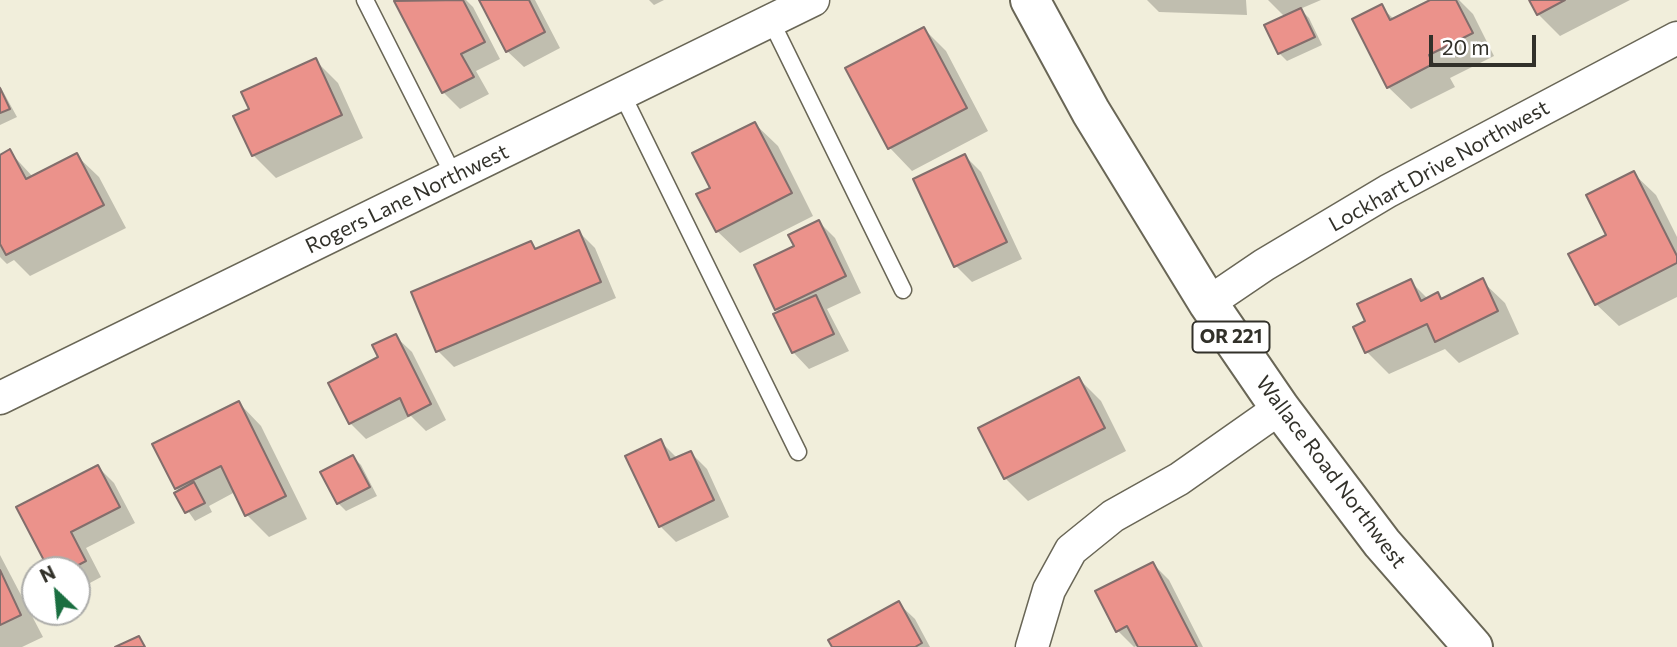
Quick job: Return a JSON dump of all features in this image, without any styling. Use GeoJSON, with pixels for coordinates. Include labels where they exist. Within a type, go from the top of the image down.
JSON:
{"type":"FeatureCollection","features":[{"type":"Feature","properties":{"kind":"main road","name":"Wallace Road Northwest"},"geometry":{"type":"LineString","coordinates":[[1030,0],[1091,111],[1208,303],[1280,408],[1382,543],[1473,647]]}},
{"type":"Feature","properties":{"kind":"street","name":"Rogers Lane Northwest"},"geometry":{"type":"LineString","coordinates":[[0,398],[813,0]]}},
{"type":"Feature","properties":{"kind":"street","name":"Lockhart Drive Northwest"},"geometry":{"type":"LineString","coordinates":[[1208,303],[1264,265],[1388,191],[1677,38]]}},
{"type":"Feature","properties":{"kind":"street"},"geometry":{"type":"LineString","coordinates":[[1032,647],[1049,590],[1071,550],[1113,516],[1180,479],[1280,408]]}},
{"type":"Feature","properties":{"kind":"lane"},"geometry":{"type":"LineString","coordinates":[[365,0],[454,176]]}},
{"type":"Feature","properties":{"kind":"lane"},"geometry":{"type":"LineString","coordinates":[[771,21],[903,290]]}},
{"type":"Feature","properties":{"kind":"lane"},"geometry":{"type":"LineString","coordinates":[[622,93],[798,452]]}},
{"type":"Feature","properties":{"kind":"building"},"geometry":{"type":"Polygon","coordinates":[[[463,0],[485,42],[461,54],[474,77],[442,93],[394,1],[463,0]]]}},
{"type":"Feature","properties":{"kind":"building"},"geometry":{"type":"Polygon","coordinates":[[[479,0],[529,0],[545,32],[506,52],[479,0]]]}},
{"type":"Feature","properties":{"kind":"building"},"geometry":{"type":"Polygon","coordinates":[[[1430,0],[1456,0],[1473,33],[1429,55],[1433,64],[1387,88],[1352,19],[1382,4],[1390,20],[1430,0]]]}},
{"type":"Feature","properties":{"kind":"building"},"geometry":{"type":"Polygon","coordinates":[[[1529,0],[1565,0],[1537,15],[1529,0]]]}},
{"type":"Feature","properties":{"kind":"building"},"geometry":{"type":"Polygon","coordinates":[[[1301,8],[1315,37],[1278,54],[1264,25],[1301,8]]]}},
{"type":"Feature","properties":{"kind":"building"},"geometry":{"type":"Polygon","coordinates":[[[924,27],[967,108],[888,149],[845,68],[924,27]]]}},
{"type":"Feature","properties":{"kind":"building"},"geometry":{"type":"Polygon","coordinates":[[[316,58],[342,115],[252,156],[233,116],[249,109],[241,92],[316,58]]]}},
{"type":"Feature","properties":{"kind":"building"},"geometry":{"type":"Polygon","coordinates":[[[0,88],[10,109],[0,113],[0,88]]]}},
{"type":"Feature","properties":{"kind":"building"},"geometry":{"type":"Polygon","coordinates":[[[755,122],[792,193],[716,232],[696,194],[710,188],[692,153],[755,122]]]}},
{"type":"Feature","properties":{"kind":"building"},"geometry":{"type":"Polygon","coordinates":[[[10,149],[26,179],[77,153],[104,205],[6,255],[0,244],[0,155],[10,149]]]}},
{"type":"Feature","properties":{"kind":"building"},"geometry":{"type":"Polygon","coordinates":[[[965,154],[1007,242],[954,267],[913,179],[965,154]]]}},
{"type":"Feature","properties":{"kind":"building"},"geometry":{"type":"Polygon","coordinates":[[[1634,171],[1677,256],[1677,263],[1595,305],[1568,254],[1606,235],[1586,195],[1634,171]]]}},
{"type":"Feature","properties":{"kind":"building"},"geometry":{"type":"Polygon","coordinates":[[[819,220],[846,276],[775,310],[754,265],[794,246],[788,235],[819,220]]]}},
{"type":"Feature","properties":{"kind":"building"},"geometry":{"type":"Polygon","coordinates":[[[579,230],[601,282],[436,352],[411,292],[531,241],[535,249],[579,230]]]}},
{"type":"Feature","properties":{"kind":"building"},"geometry":{"type":"Polygon","coordinates":[[[1483,278],[1498,311],[1435,342],[1427,324],[1365,353],[1353,327],[1365,321],[1357,304],[1411,279],[1421,301],[1438,292],[1441,299],[1483,278]]]}},
{"type":"Feature","properties":{"kind":"building"},"geometry":{"type":"Polygon","coordinates":[[[816,295],[834,334],[792,353],[773,314],[816,295]]]}},
{"type":"Feature","properties":{"kind":"building"},"geometry":{"type":"Polygon","coordinates":[[[396,334],[431,404],[408,416],[400,398],[349,424],[328,383],[378,357],[372,345],[396,334]]]}},
{"type":"Feature","properties":{"kind":"building"},"geometry":{"type":"Polygon","coordinates":[[[1079,377],[1105,428],[1004,479],[978,428],[1079,377]]]}},
{"type":"Feature","properties":{"kind":"building"},"geometry":{"type":"Polygon","coordinates":[[[239,401],[286,496],[245,516],[221,466],[175,489],[152,444],[239,401]]]}},
{"type":"Feature","properties":{"kind":"building"},"geometry":{"type":"Polygon","coordinates":[[[661,439],[670,460],[691,451],[714,500],[659,527],[625,456],[661,439]]]}},
{"type":"Feature","properties":{"kind":"building"},"geometry":{"type":"Polygon","coordinates":[[[353,455],[370,487],[337,504],[320,472],[353,455]]]}},
{"type":"Feature","properties":{"kind":"building"},"geometry":{"type":"Polygon","coordinates":[[[98,465],[120,507],[71,532],[83,556],[42,556],[16,507],[98,465]]]}},
{"type":"Feature","properties":{"kind":"building"},"geometry":{"type":"Polygon","coordinates":[[[194,482],[205,503],[185,513],[174,493],[194,482]]]}},
{"type":"Feature","properties":{"kind":"building"},"geometry":{"type":"Polygon","coordinates":[[[1153,562],[1197,647],[1138,647],[1127,626],[1116,632],[1095,591],[1153,562]]]}},
{"type":"Feature","properties":{"kind":"building"},"geometry":{"type":"Polygon","coordinates":[[[0,570],[21,615],[0,625],[0,570]]]}},
{"type":"Feature","properties":{"kind":"building"},"geometry":{"type":"Polygon","coordinates":[[[899,601],[922,643],[915,647],[832,647],[828,640],[899,601]]]}},
{"type":"Feature","properties":{"kind":"building"},"geometry":{"type":"Polygon","coordinates":[[[139,636],[145,647],[115,647],[139,636]]]}}]}
